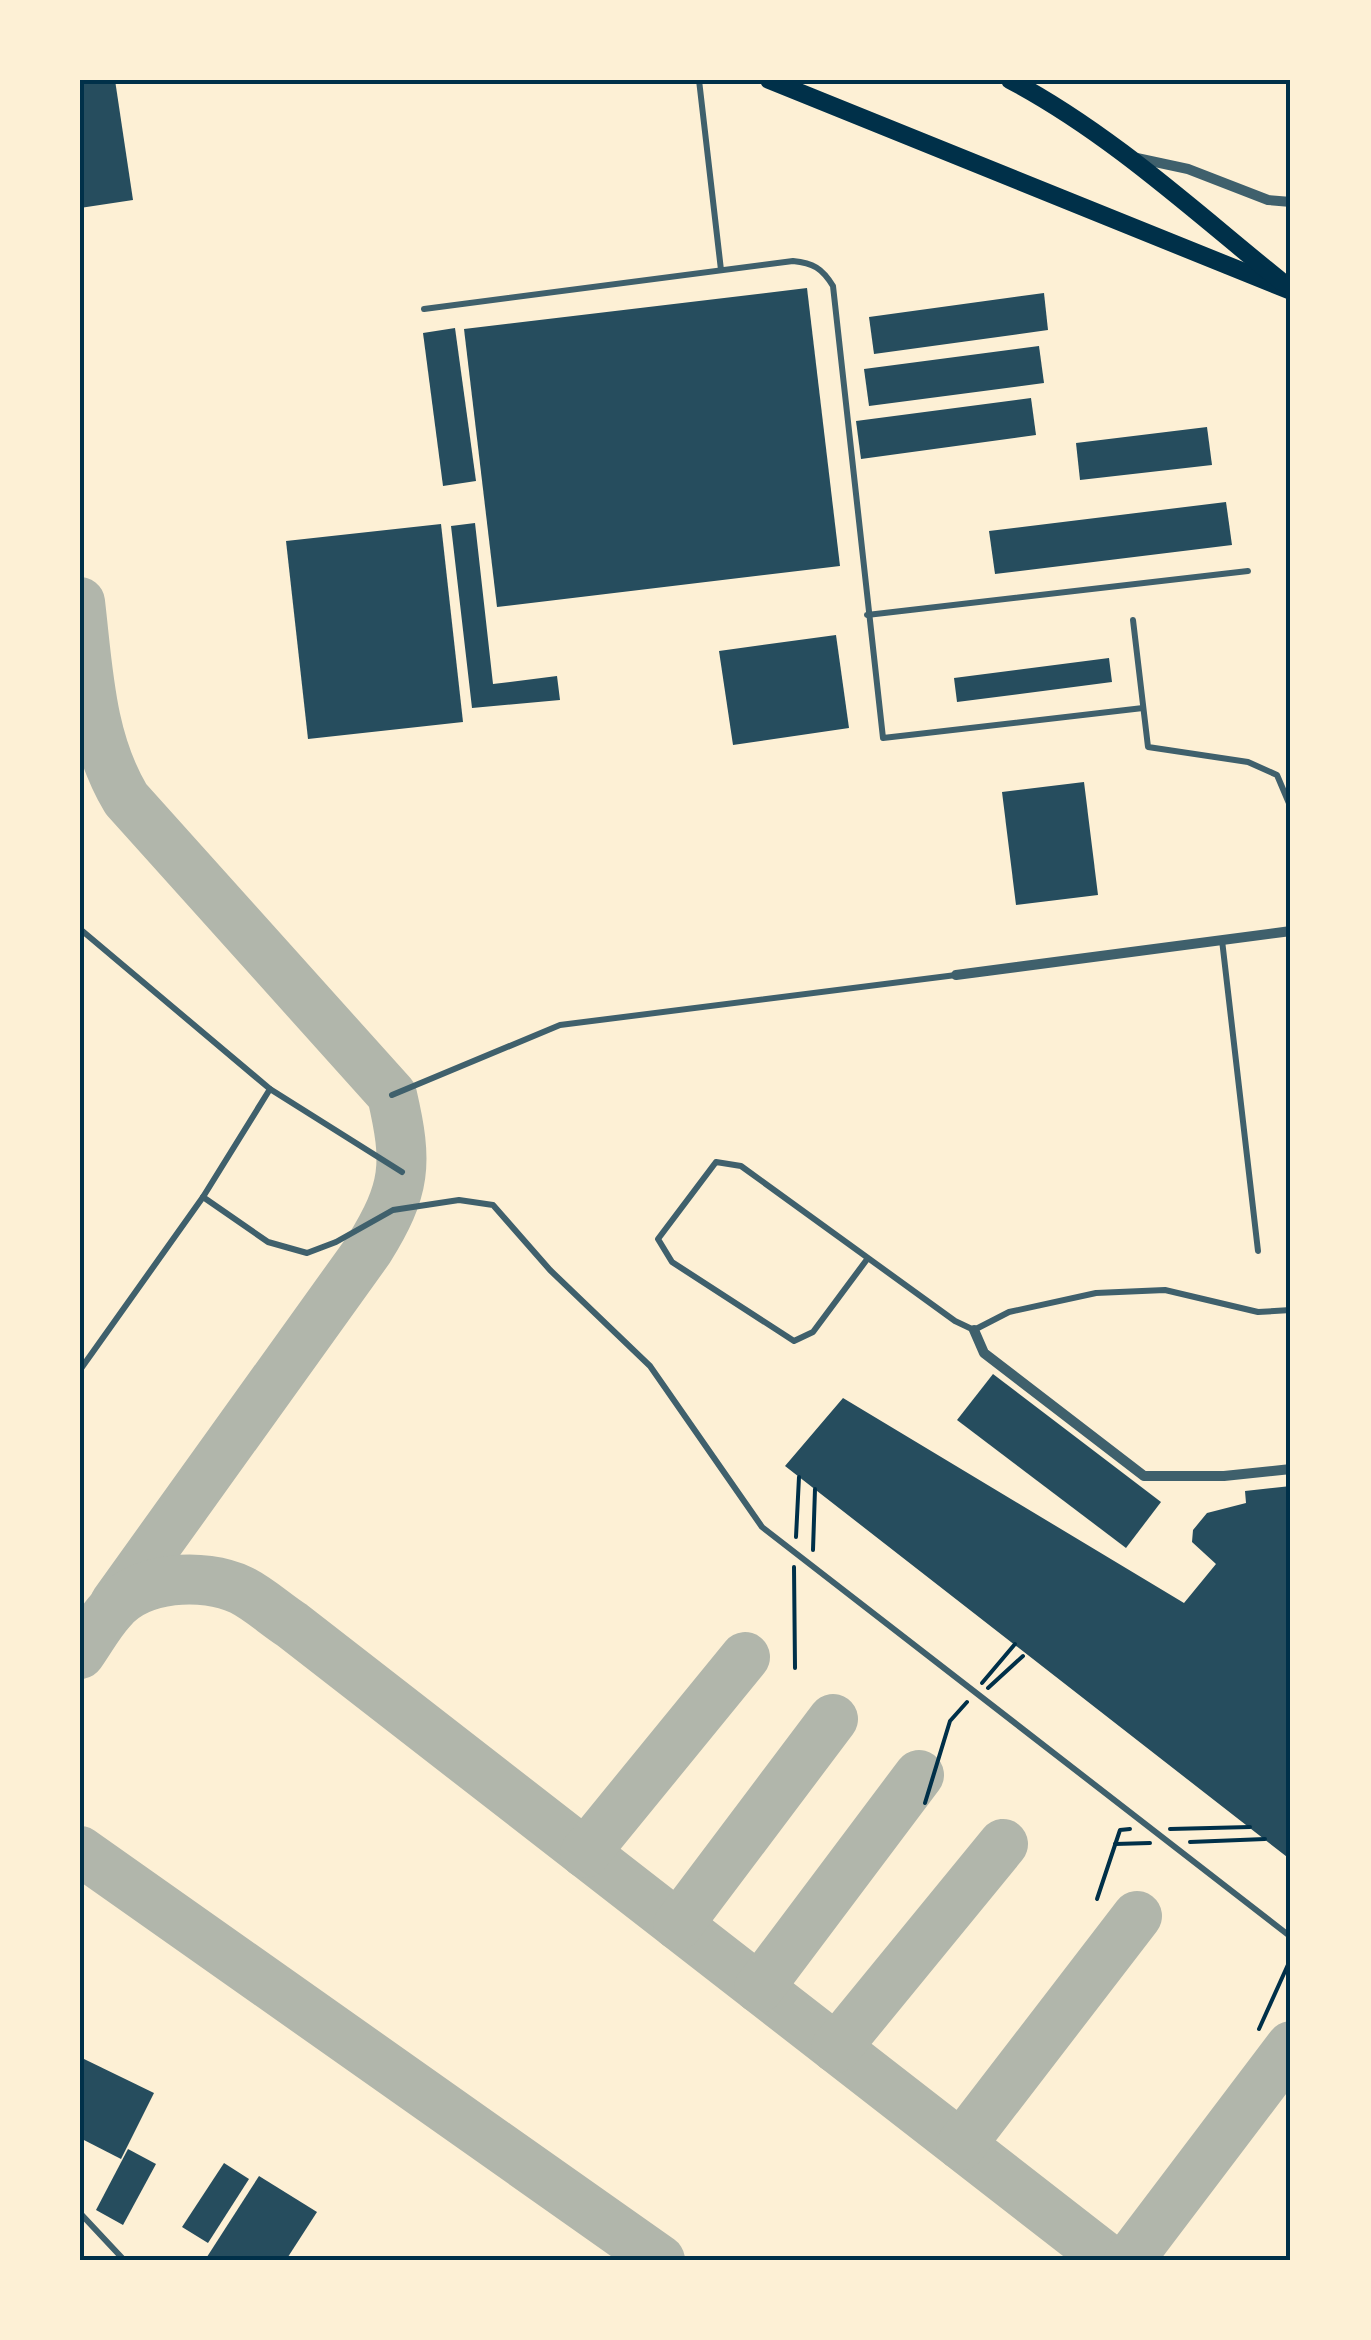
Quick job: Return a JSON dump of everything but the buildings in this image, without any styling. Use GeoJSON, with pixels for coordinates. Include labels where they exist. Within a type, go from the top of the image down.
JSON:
{"type":"FeatureCollection","features":[{"type":"Feature","properties":{"kind":"main road"},"geometry":{"type":"LineString","coordinates":[[769,80],[1291,290]]}},
{"type":"Feature","properties":{"kind":"main road"},"geometry":{"type":"LineString","coordinates":[[1010,80],[1089,127],[1291,290]]}},
{"type":"Feature","properties":{"kind":"street"},"geometry":{"type":"LineString","coordinates":[[1126,155],[1188,169],[1268,200],[1291,202]]}},
{"type":"Feature","properties":{"kind":"street"},"geometry":{"type":"LineString","coordinates":[[956,975],[1291,931]]}},
{"type":"Feature","properties":{"kind":"street"},"geometry":{"type":"LineString","coordinates":[[974,1330],[984,1353],[1144,1476],[1224,1476],[1291,1468]]}},
{"type":"Feature","properties":{"kind":"lane"},"geometry":{"type":"LineString","coordinates":[[699,80],[721,270]]}},
{"type":"Feature","properties":{"kind":"lane"},"geometry":{"type":"LineString","coordinates":[[424,309],[793,261],[812,262],[834,286],[883,738],[1144,708]]}},
{"type":"Feature","properties":{"kind":"lane"},"geometry":{"type":"LineString","coordinates":[[868,615],[1248,571]]}},
{"type":"Feature","properties":{"kind":"lane"},"geometry":{"type":"LineString","coordinates":[[1133,620],[1148,746],[1248,762],[1276,775],[1291,808]]}},
{"type":"Feature","properties":{"kind":"lane"},"geometry":{"type":"LineString","coordinates":[[80,928],[270,1090],[402,1172]]}},
{"type":"Feature","properties":{"kind":"lane"},"geometry":{"type":"LineString","coordinates":[[1222,940],[1258,1251]]}},
{"type":"Feature","properties":{"kind":"lane"},"geometry":{"type":"LineString","coordinates":[[392,1095],[560,1025],[956,975]]}},
{"type":"Feature","properties":{"kind":"lane"},"geometry":{"type":"LineString","coordinates":[[80,1370],[203,1196],[270,1090]]}},
{"type":"Feature","properties":{"kind":"lane"},"geometry":{"type":"LineString","coordinates":[[868,1258],[814,1332],[794,1341],[672,1262],[658,1239],[716,1162],[741,1166],[955,1321],[974,1330],[1008,1312],[1096,1292],[1166,1290],[1258,1312],[1291,1310]]}},
{"type":"Feature","properties":{"kind":"lane"},"geometry":{"type":"LineString","coordinates":[[203,1196],[268,1242],[307,1253],[336,1242],[393,1210],[459,1200],[493,1205],[550,1270],[650,1366],[762,1526],[1291,1937]]}},
{"type":"Feature","properties":{"kind":"lane"},"geometry":{"type":"LineString","coordinates":[[80,2213],[124,2260]]}},
{"type":"Feature","properties":{"kind":"path"},"geometry":{"type":"LineString","coordinates":[[796,1536],[800,1477]]}},
{"type":"Feature","properties":{"kind":"path"},"geometry":{"type":"LineString","coordinates":[[812,1562],[815,1489]]}},
{"type":"Feature","properties":{"kind":"path"},"geometry":{"type":"LineString","coordinates":[[794,1555],[795,1668]]}},
{"type":"Feature","properties":{"kind":"path"},"geometry":{"type":"LineString","coordinates":[[925,1802],[950,1721],[1015,1644]]}},
{"type":"Feature","properties":{"kind":"path"},"geometry":{"type":"LineString","coordinates":[[1259,2029],[1290,1959]]}},
{"type":"Feature","properties":{"kind":"taxiway"},"geometry":{"type":"LineString","coordinates":[[80,602],[98,728],[126,799],[392,1095],[402,1158],[397,1192],[369,1249],[115,1603]]}},
{"type":"Feature","properties":{"kind":"taxiway"},"geometry":{"type":"LineString","coordinates":[[80,1654],[123,1599],[154,1584],[191,1579],[226,1584],[248,1594],[1109,2260]]}},
{"type":"Feature","properties":{"kind":"taxiway"},"geometry":{"type":"LineString","coordinates":[[585,1853],[745,1657]]}},
{"type":"Feature","properties":{"kind":"taxiway"},"geometry":{"type":"LineString","coordinates":[[678,1925],[833,1719]]}},
{"type":"Feature","properties":{"kind":"taxiway"},"geometry":{"type":"LineString","coordinates":[[759,1988],[919,1775]]}},
{"type":"Feature","properties":{"kind":"taxiway"},"geometry":{"type":"LineString","coordinates":[[836,2048],[1003,1844]]}},
{"type":"Feature","properties":{"kind":"taxiway"},"geometry":{"type":"LineString","coordinates":[[80,1851],[660,2260]]}},
{"type":"Feature","properties":{"kind":"taxiway"},"geometry":{"type":"LineString","coordinates":[[961,2145],[1137,1916]]}},
{"type":"Feature","properties":{"kind":"taxiway"},"geometry":{"type":"LineString","coordinates":[[1129,2260],[1291,2046]]}}]}
